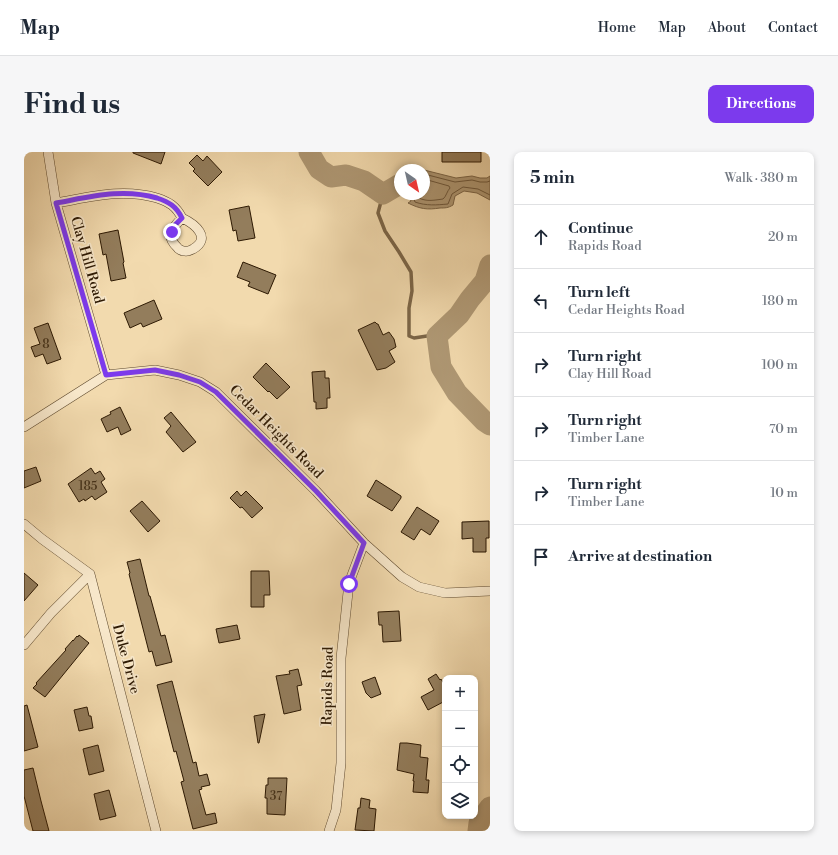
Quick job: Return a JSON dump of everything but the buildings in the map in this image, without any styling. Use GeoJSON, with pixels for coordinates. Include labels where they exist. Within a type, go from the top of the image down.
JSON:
{"type":"FeatureCollection","features":[{"type":"Feature","properties":{"kind":"street","name":"Clay Hill Road"},"geometry":{"type":"LineString","coordinates":[[48,152],[56,203],[106,375]]}},
{"type":"Feature","properties":{"kind":"street"},"geometry":{"type":"LineString","coordinates":[[56,203],[121,193],[144,194],[168,202],[179,211],[182,218]]}},
{"type":"Feature","properties":{"kind":"street","name":"Cedar Heights Road"},"geometry":{"type":"LineString","coordinates":[[24,427],[106,375],[155,370],[179,375],[200,382],[216,392],[316,491],[364,543],[402,577],[419,587],[445,593],[490,591]]}},
{"type":"Feature","properties":{"kind":"street"},"geometry":{"type":"LineString","coordinates":[[24,524],[90,574],[51,613],[24,644]]}},
{"type":"Feature","properties":{"kind":"street","name":"Rapids Road"},"geometry":{"type":"LineString","coordinates":[[329,831],[336,810],[341,762],[341,658],[349,584],[364,543]]}},
{"type":"Feature","properties":{"kind":"street","name":"Duke Drive"},"geometry":{"type":"LineString","coordinates":[[90,574],[156,831]]}},
{"type":"Feature","properties":{"kind":"water"},"geometry":{"type":"Polygon","coordinates":[[[430,172],[456,178],[472,176],[487,178],[490,176],[490,200],[477,193],[464,191],[455,196],[453,205],[448,207],[435,209],[420,208],[408,203],[411,201],[430,200],[430,172]]]}},
{"type":"Feature","properties":{"kind":"waterway"},"geometry":{"type":"LineString","coordinates":[[309,152],[319,169],[331,177],[346,175],[364,181],[383,194],[394,188]]}},
{"type":"Feature","properties":{"kind":"waterway"},"geometry":{"type":"LineString","coordinates":[[383,194],[378,213],[385,231],[411,272],[412,291],[409,308],[409,336],[414,338],[437,336]]}},
{"type":"Feature","properties":{"kind":"waterway"},"geometry":{"type":"LineString","coordinates":[[490,265],[485,281],[459,315],[437,336],[441,367],[457,393],[484,421],[490,425]]}},
{"type":"Feature","properties":{"kind":"waterway"},"geometry":{"type":"LineString","coordinates":[[478,831],[479,823],[490,807]]}},
{"type":"Feature","properties":{"kind":"route"},"geometry":{"type":"LineString","coordinates":[[172,232],[174,226],[182,218],[179,211],[168,202],[144,194],[121,193],[56,203],[106,375],[155,370],[179,375],[200,382],[216,392],[316,491],[364,543],[349,584]]}}]}
